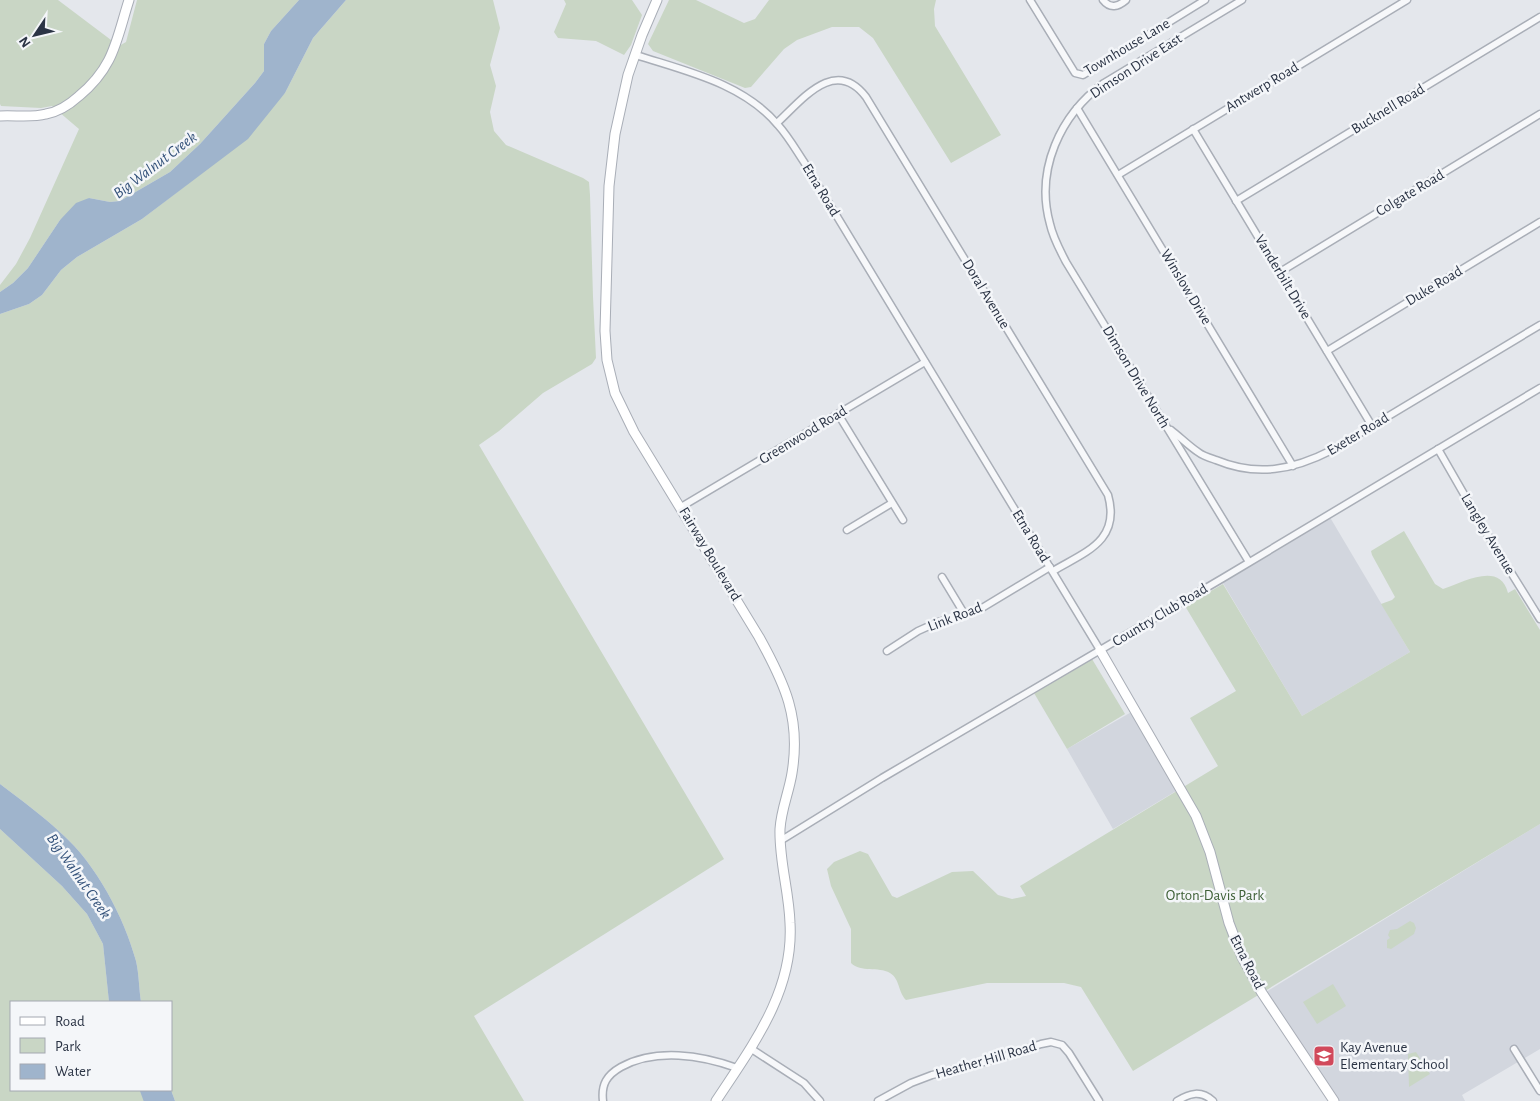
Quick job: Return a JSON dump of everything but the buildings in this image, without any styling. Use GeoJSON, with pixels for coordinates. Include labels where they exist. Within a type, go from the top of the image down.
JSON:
{"type":"FeatureCollection","features":[{"type":"Feature","properties":{"kind":"street"},"geometry":{"type":"LineString","coordinates":[[0,116],[38,116],[46,114],[66,106],[85,91],[98,78],[111,56],[129,0]]}},
{"type":"Feature","properties":{"kind":"street","name":"Fairway Boulevard"},"geometry":{"type":"LineString","coordinates":[[657,0],[642,35],[622,96],[612,157],[608,221],[606,351],[611,381],[622,410],[634,432],[681,507],[776,668],[790,702],[793,722],[794,754],[780,825],[780,841],[790,923],[789,956],[786,973],[767,1022],[716,1101]]}},
{"type":"Feature","properties":{"kind":"street","name":"Townhouse Lane"},"geometry":{"type":"LineString","coordinates":[[1030,0],[1075,73],[1083,75],[1205,0]]}},
{"type":"Feature","properties":{"kind":"street"},"geometry":{"type":"LineString","coordinates":[[1103,0],[1106,5],[1113,7],[1126,0]]}},
{"type":"Feature","properties":{"kind":"street","name":"Dimson Drive East"},"geometry":{"type":"LineString","coordinates":[[1046,183],[1050,156],[1058,138],[1067,122],[1086,98],[1104,83],[1242,0]]}},
{"type":"Feature","properties":{"kind":"street","name":"Antwerp Road"},"geometry":{"type":"LineString","coordinates":[[1118,175],[1406,0]]}},
{"type":"Feature","properties":{"kind":"street","name":"Bucknell Road"},"geometry":{"type":"LineString","coordinates":[[1236,201],[1540,17]]}},
{"type":"Feature","properties":{"kind":"street","name":"Etna Road"},"geometry":{"type":"LineString","coordinates":[[636,55],[729,87],[777,123],[801,158],[1100,650],[1196,816],[1215,866],[1234,938],[1246,965],[1262,993],[1334,1101]]}},
{"type":"Feature","properties":{"kind":"street","name":"Doral Avenue"},"geometry":{"type":"LineString","coordinates":[[777,123],[814,89],[827,82],[842,80],[850,82],[866,97],[1108,496],[1112,514],[1107,532],[1094,546],[1051,569]]}},
{"type":"Feature","properties":{"kind":"street","name":"Winslow Drive"},"geometry":{"type":"LineString","coordinates":[[1077,108],[1293,466]]}},
{"type":"Feature","properties":{"kind":"street","name":"Colgate Road"},"geometry":{"type":"LineString","coordinates":[[1280,272],[1540,114]]}},
{"type":"Feature","properties":{"kind":"street","name":"Vanderbilt Drive"},"geometry":{"type":"LineString","coordinates":[[1193,129],[1372,426]]}},
{"type":"Feature","properties":{"kind":"street","name":"Dimson Drive North"},"geometry":{"type":"LineString","coordinates":[[1046,183],[1045,199],[1047,212],[1057,244],[1066,262],[1249,562]]}},
{"type":"Feature","properties":{"kind":"street","name":"Duke Road"},"geometry":{"type":"LineString","coordinates":[[1327,351],[1540,222]]}},
{"type":"Feature","properties":{"kind":"street","name":"Exeter Road"},"geometry":{"type":"LineString","coordinates":[[1166,426],[1200,454],[1226,464],[1245,469],[1263,470],[1293,466],[1311,461],[1332,450],[1540,325]]}},
{"type":"Feature","properties":{"kind":"street","name":"Greenwood Road"},"geometry":{"type":"LineString","coordinates":[[681,507],[925,362]]}},
{"type":"Feature","properties":{"kind":"street","name":"Country Club Road"},"geometry":{"type":"LineString","coordinates":[[780,841],[882,778],[1540,388]]}},
{"type":"Feature","properties":{"kind":"street"},"geometry":{"type":"LineString","coordinates":[[838,414],[903,520]]}},
{"type":"Feature","properties":{"kind":"street","name":"Langley Avenue"},"geometry":{"type":"LineString","coordinates":[[1438,449],[1484,529],[1540,619]]}},
{"type":"Feature","properties":{"kind":"street"},"geometry":{"type":"LineString","coordinates":[[848,530],[892,503]]}},
{"type":"Feature","properties":{"kind":"street","name":"Link Road"},"geometry":{"type":"LineString","coordinates":[[887,651],[938,622],[982,608],[1051,569]]}},
{"type":"Feature","properties":{"kind":"street"},"geometry":{"type":"LineString","coordinates":[[942,577],[964,615]]}},
{"type":"Feature","properties":{"kind":"street","name":"Heather Hill Road"},"geometry":{"type":"LineString","coordinates":[[878,1101],[932,1075],[1000,1058],[1052,1042],[1062,1045],[1069,1053],[1099,1101]]}},
{"type":"Feature","properties":{"kind":"street"},"geometry":{"type":"LineString","coordinates":[[750,1048],[804,1083],[820,1101]]}},
{"type":"Feature","properties":{"kind":"street"},"geometry":{"type":"LineString","coordinates":[[1514,1049],[1540,1091]]}},
{"type":"Feature","properties":{"kind":"street"},"geometry":{"type":"LineString","coordinates":[[603,1101],[603,1085],[606,1079],[616,1070],[634,1061],[656,1056],[674,1055],[696,1058],[737,1068]]}},
{"type":"Feature","properties":{"kind":"street"},"geometry":{"type":"LineString","coordinates":[[1177,1101],[1185,1096],[1196,1093],[1207,1096],[1213,1101]]}},
{"type":"Feature","properties":{"kind":"shaded area"},"geometry":{"type":"Polygon","coordinates":[[[1328,514],[1410,652],[1302,716],[1220,578],[1328,514]]]}},
{"type":"Feature","properties":{"kind":"shaded area"},"geometry":{"type":"Polygon","coordinates":[[[1135,710],[1181,788],[1113,829],[1067,749],[1135,710]]]}},
{"type":"Feature","properties":{"kind":"shaded area"},"geometry":{"type":"Polygon","coordinates":[[[1540,824],[1540,1049],[1462,1095],[1465,1101],[1338,1101],[1266,992],[1540,824]]]}},
{"type":"Feature","properties":{"kind":"green space"},"geometry":{"type":"Polygon","coordinates":[[[0,0],[58,0],[119,46],[126,42],[137,0],[299,0],[271,31],[264,44],[264,71],[200,144],[170,172],[120,201],[110,202],[89,198],[60,220],[28,268],[13,283],[0,292],[0,285],[16,264],[30,238],[79,129],[52,106],[41,108],[1,106],[0,0]]]}},
{"type":"Feature","properties":{"kind":"green space"},"geometry":{"type":"Polygon","coordinates":[[[346,0],[493,0],[500,28],[490,65],[496,86],[490,112],[494,131],[506,145],[589,182],[596,358],[592,364],[543,393],[499,431],[479,445],[724,859],[474,1016],[524,1101],[175,1101],[171,1091],[172,1001],[141,1001],[137,966],[131,944],[116,909],[97,876],[86,860],[62,834],[40,814],[0,784],[0,314],[29,304],[42,295],[61,270],[77,257],[142,219],[185,186],[285,93],[313,38],[346,0]]]}},
{"type":"Feature","properties":{"kind":"green space"},"geometry":{"type":"Polygon","coordinates":[[[564,0],[632,0],[642,15],[631,45],[624,55],[596,41],[558,38],[554,32],[566,4],[564,0]]]}},
{"type":"Feature","properties":{"kind":"green space"},"geometry":{"type":"Polygon","coordinates":[[[669,0],[696,0],[744,23],[755,19],[769,0],[936,0],[934,9],[935,26],[1001,135],[951,163],[873,38],[859,27],[832,27],[797,40],[784,49],[751,87],[745,88],[653,51],[648,44],[669,0]]]}},
{"type":"Feature","properties":{"kind":"green space","name":"Orton-Davis Park"},"geometry":{"type":"Polygon","coordinates":[[[1404,531],[1435,584],[1443,589],[1480,576],[1497,578],[1504,583],[1508,593],[1515,589],[1540,630],[1540,824],[1133,1071],[1081,987],[1064,983],[987,983],[906,1000],[896,979],[890,973],[860,968],[851,963],[851,929],[831,886],[827,869],[834,862],[860,851],[868,854],[892,896],[897,898],[952,872],[973,871],[998,895],[1012,899],[1026,896],[1020,886],[1218,766],[1190,718],[1236,691],[1185,606],[1223,584],[1302,716],[1410,652],[1381,604],[1395,597],[1371,551],[1404,531]]]}},
{"type":"Feature","properties":{"kind":"green space"},"geometry":{"type":"Polygon","coordinates":[[[1092,659],[1125,714],[1067,749],[1034,693],[1092,659]]]}},
{"type":"Feature","properties":{"kind":"green space"},"geometry":{"type":"Polygon","coordinates":[[[0,829],[62,886],[87,914],[103,944],[109,1001],[10,1001],[10,1091],[149,1091],[154,1101],[0,1101],[0,829]]]}},
{"type":"Feature","properties":{"kind":"green space"},"geometry":{"type":"Polygon","coordinates":[[[1410,921],[1414,923],[1416,928],[1414,934],[1391,949],[1387,948],[1390,930],[1397,929],[1410,921]]]}},
{"type":"Feature","properties":{"kind":"green space"},"geometry":{"type":"Polygon","coordinates":[[[1333,984],[1346,1006],[1317,1024],[1303,1002],[1333,984]]]}},
{"type":"Feature","properties":{"kind":"green space"},"geometry":{"type":"Polygon","coordinates":[[[1416,1052],[1430,1074],[1409,1087],[1408,1054],[1416,1052]]]}},
{"type":"Feature","properties":{"kind":"water"},"geometry":{"type":"Polygon","coordinates":[[[299,0],[346,0],[313,38],[285,93],[248,139],[142,219],[77,257],[61,270],[42,295],[29,304],[0,314],[0,292],[13,283],[28,268],[60,220],[76,203],[89,198],[110,202],[120,201],[170,172],[200,144],[264,71],[264,44],[271,31],[299,0]]]}},
{"type":"Feature","properties":{"kind":"water"},"geometry":{"type":"Polygon","coordinates":[[[0,784],[40,814],[86,860],[107,892],[131,944],[137,966],[141,1001],[109,1001],[103,944],[87,914],[62,886],[0,829],[0,784]]]}},
{"type":"Feature","properties":{"kind":"water"},"geometry":{"type":"Polygon","coordinates":[[[149,1091],[171,1091],[175,1101],[154,1101],[149,1091]]]}},
{"type":"Feature","properties":{"kind":"waterway","name":"Big Walnut Creek"},"geometry":{"type":"LineString","coordinates":[[146,1091],[150,1101]]}},
{"type":"Feature","properties":{"kind":"place","name":"Kay Avenue Elementary School"},"geometry":{"type":"Point","coordinates":[1324,1056]}}]}
